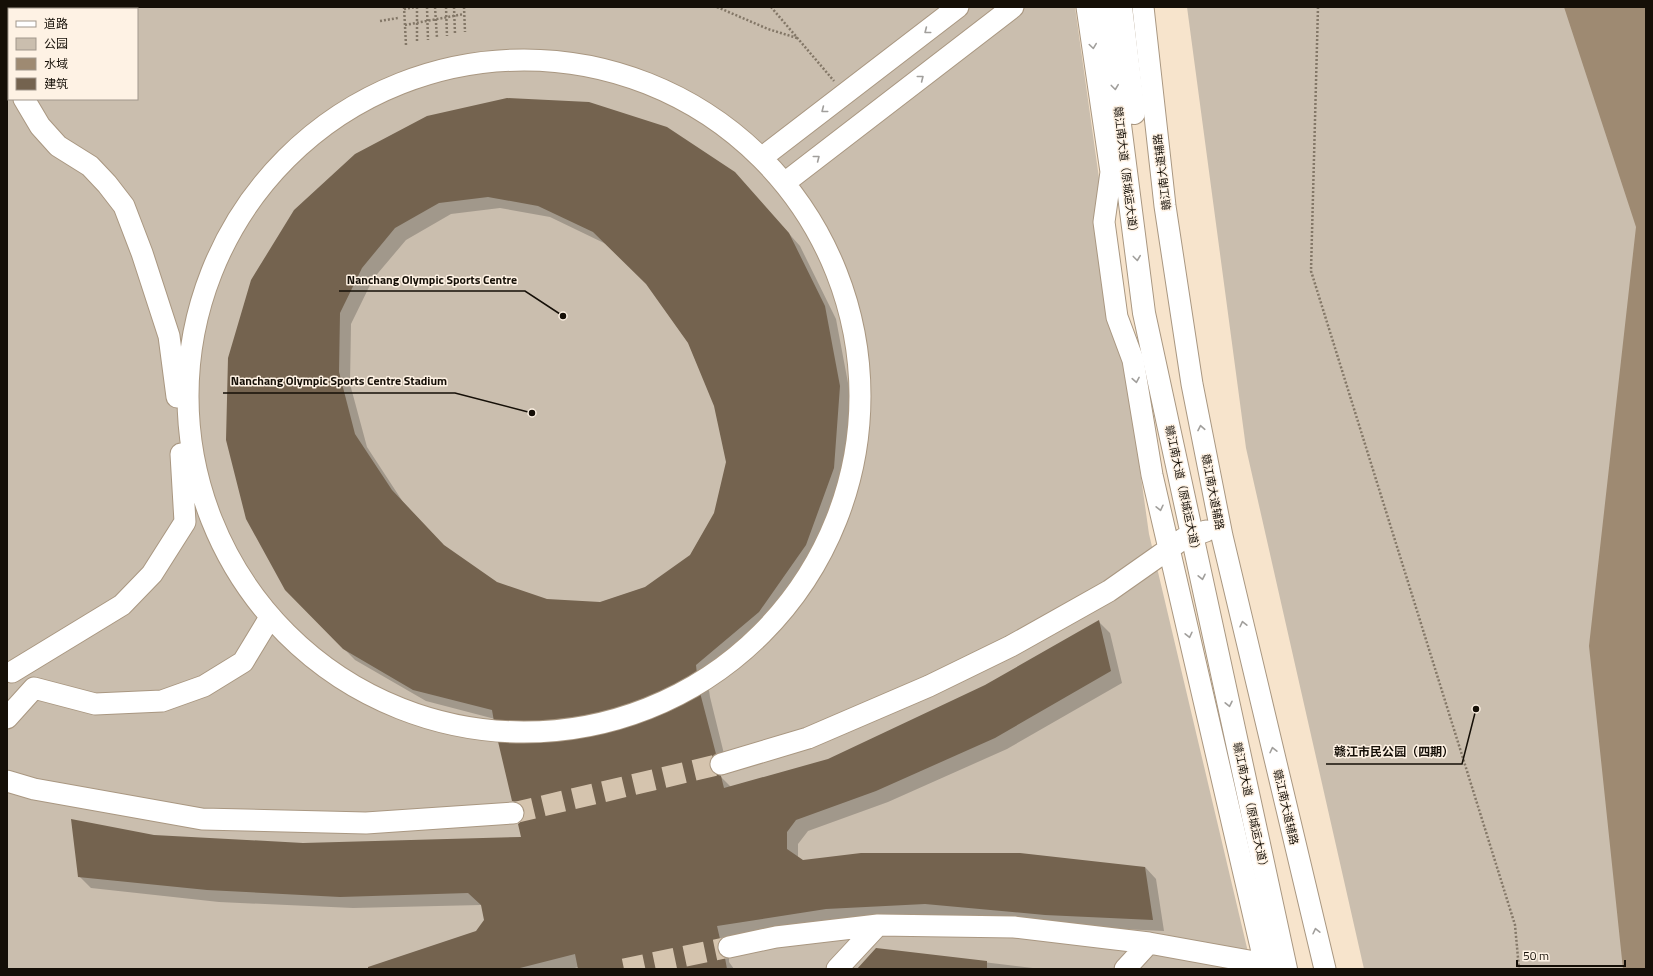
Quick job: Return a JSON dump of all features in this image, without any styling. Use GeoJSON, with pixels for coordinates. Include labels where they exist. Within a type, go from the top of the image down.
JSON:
{"type":"FeatureCollection","features":[{"type":"Feature","properties":{"kind":"main road","name":"赣江南大道（原城运大道）"},"geometry":{"type":"LineString","coordinates":[[1105,7],[1144,313],[1199,534]]}},
{"type":"Feature","properties":{"kind":"main road","name":"赣江南大道（原城运大道）"},"geometry":{"type":"LineString","coordinates":[[1121,7],[1159,317],[1199,534],[1283,968]]}},
{"type":"Feature","properties":{"kind":"street"},"geometry":{"type":"LineString","coordinates":[[764,156],[958,7]]}},
{"type":"Feature","properties":{"kind":"street"},"geometry":{"type":"LineString","coordinates":[[786,181],[1013,7]]}},
{"type":"Feature","properties":{"kind":"street"},"geometry":{"type":"LineString","coordinates":[[728,947],[776,937],[878,925],[1014,927],[1149,943],[1283,968],[1169,549],[1152,475],[1133,360],[1118,317],[1104,222],[1111,172],[1087,7]]}},
{"type":"Feature","properties":{"kind":"street","name":"赣江南大道辅路"},"geometry":{"type":"LineString","coordinates":[[1143,7],[1165,206],[1192,384],[1222,536],[1324,969]]}},
{"type":"Feature","properties":{"kind":"street"},"geometry":{"type":"LineString","coordinates":[[531,58],[616,70],[696,104],[764,156],[786,181],[826,242],[852,309],[862,381],[857,453],[837,522],[803,586],[756,641],[698,685],[601,725],[496,733],[411,715],[334,677],[269,620],[221,548],[193,466],[186,380],[202,295],[238,217],[294,150],[364,99],[445,68],[531,58]]}},
{"type":"Feature","properties":{"kind":"street"},"geometry":{"type":"LineString","coordinates":[[25,100],[40,126],[58,146],[90,166],[107,184],[124,206],[169,336],[179,421],[185,522],[152,574],[122,605],[10,670],[34,688],[95,704],[162,701],[204,686],[244,662],[269,620]]}},
{"type":"Feature","properties":{"kind":"street"},"geometry":{"type":"LineString","coordinates":[[721,764],[808,738],[929,686],[1011,646],[1109,591],[1183,539],[1199,534]]}},
{"type":"Feature","properties":{"kind":"street"},"geometry":{"type":"LineString","coordinates":[[7,718],[34,688]]}},
{"type":"Feature","properties":{"kind":"street"},"geometry":{"type":"LineString","coordinates":[[8,778],[34,789],[202,819],[366,823],[513,813]]}},
{"type":"Feature","properties":{"kind":"street"},"geometry":{"type":"LineString","coordinates":[[837,969],[878,925]]}},
{"type":"Feature","properties":{"kind":"street"},"geometry":{"type":"LineString","coordinates":[[1125,969],[1149,943]]}},
{"type":"Feature","properties":{"kind":"path"},"geometry":{"type":"LineString","coordinates":[[406,45],[404,8],[417,7],[417,42]]}},
{"type":"Feature","properties":{"kind":"path"},"geometry":{"type":"LineString","coordinates":[[427,7],[428,40]]}},
{"type":"Feature","properties":{"kind":"path"},"geometry":{"type":"LineString","coordinates":[[435,7],[437,38]]}},
{"type":"Feature","properties":{"kind":"path"},"geometry":{"type":"LineString","coordinates":[[446,7],[447,36]]}},
{"type":"Feature","properties":{"kind":"path"},"geometry":{"type":"LineString","coordinates":[[454,7],[455,34]]}},
{"type":"Feature","properties":{"kind":"path"},"geometry":{"type":"LineString","coordinates":[[464,7],[465,32]]}},
{"type":"Feature","properties":{"kind":"path"},"geometry":{"type":"LineString","coordinates":[[718,7],[768,29],[798,38]]}},
{"type":"Feature","properties":{"kind":"path"},"geometry":{"type":"LineString","coordinates":[[771,7],[845,94]]}},
{"type":"Feature","properties":{"kind":"path"},"geometry":{"type":"LineString","coordinates":[[1318,7],[1312,271],[1515,925],[1519,969]]}},
{"type":"Feature","properties":{"kind":"path"},"geometry":{"type":"LineString","coordinates":[[405,25],[464,14]]}},
{"type":"Feature","properties":{"kind":"path"},"geometry":{"type":"LineString","coordinates":[[380,21],[398,18]]}},
{"type":"Feature","properties":{"kind":"green space"},"geometry":{"type":"Polygon","coordinates":[[[7,7],[1075,7],[1149,534],[1252,969],[7,969],[7,7]]]}},
{"type":"Feature","properties":{"kind":"green space"},"geometry":{"type":"Polygon","coordinates":[[[1187,7],[1646,7],[1646,969],[1364,969],[1246,448],[1187,7]]]}},
{"type":"Feature","properties":{"kind":"water"},"geometry":{"type":"Polygon","coordinates":[[[1564,7],[1646,7],[1646,969],[1623,969],[1589,646],[1636,227],[1564,7]]]}},
{"type":"Feature","properties":{"kind":"building"},"geometry":{"type":"Polygon","coordinates":[[[507,98],[589,102],[667,127],[735,172],[789,233],[825,306],[840,386],[834,468],[806,545],[759,612],[696,665],[698,685],[716,754],[709,761],[709,767],[713,773],[721,776],[724,788],[828,759],[985,685],[1099,620],[1111,671],[995,738],[876,791],[796,820],[787,832],[787,849],[803,860],[861,853],[1020,853],[1145,867],[1153,920],[1045,915],[925,904],[826,909],[717,926],[720,939],[717,950],[720,955],[725,958],[727,969],[578,969],[575,954],[516,969],[368,969],[368,967],[476,931],[484,920],[481,905],[468,893],[340,897],[207,890],[78,877],[71,819],[154,835],[303,843],[521,837],[518,824],[524,819],[525,812],[519,802],[512,801],[492,710],[413,690],[343,649],[285,590],[246,519],[226,440],[228,358],[251,280],[294,210],[355,154],[427,116],[507,98]],[[488,197],[439,203],[395,228],[362,268],[340,313],[339,372],[355,434],[392,490],[444,545],[497,582],[547,599],[600,602],[645,587],[690,555],[714,513],[726,462],[714,406],[688,343],[646,284],[593,232],[538,206],[488,197]]]}},
{"type":"Feature","properties":{"kind":"building"},"geometry":{"type":"Polygon","coordinates":[[[876,948],[987,961],[987,969],[857,969],[876,948]]]}},
{"type":"Feature","properties":{"kind":"tunnel"},"geometry":{"type":"LineString","coordinates":[[513,813],[721,764]]}},
{"type":"Feature","properties":{"kind":"tunnel"},"geometry":{"type":"LineString","coordinates":[[624,969],[729,947]]}},
{"type":"Feature","properties":{"kind":"place","name":"Nanchang Olympic Sports Centre"},"geometry":{"type":"Point","coordinates":[563,316]}},
{"type":"Feature","properties":{"kind":"place","name":"Nanchang Olympic Sports Centre Stadium"},"geometry":{"type":"Point","coordinates":[532,413]}},
{"type":"Feature","properties":{"kind":"place","name":"赣江市民公园（四期）"},"geometry":{"type":"Point","coordinates":[1476,709]}}]}
